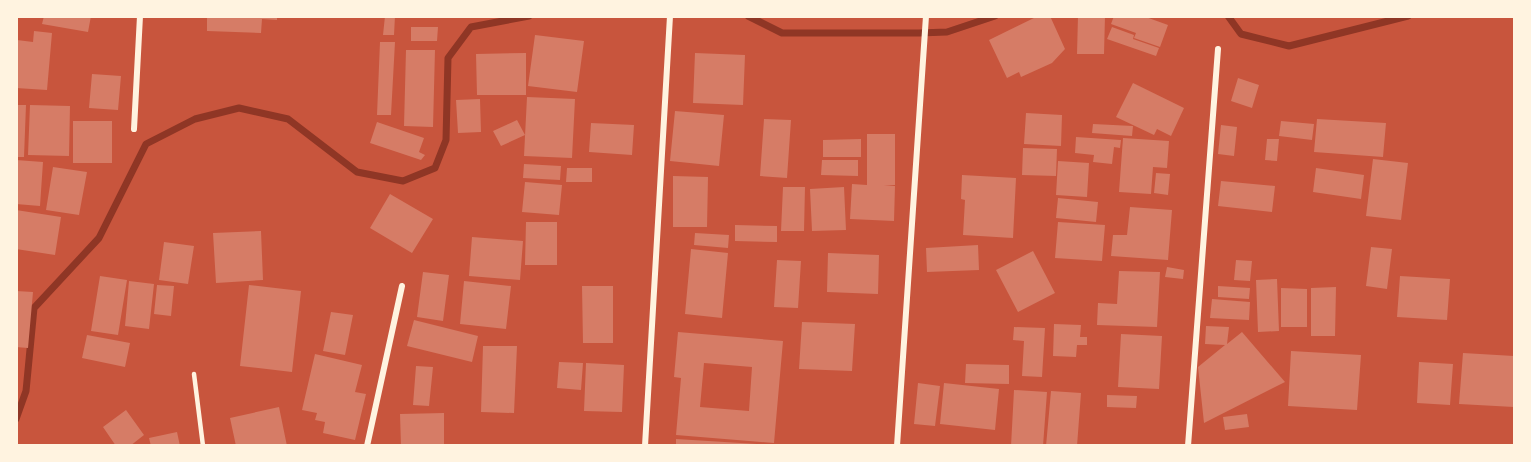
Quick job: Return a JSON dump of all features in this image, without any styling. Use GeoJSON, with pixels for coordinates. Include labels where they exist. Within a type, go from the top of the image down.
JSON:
{"type":"FeatureCollection","features":[{"type":"Feature","properties":{"kind":"street"},"geometry":{"type":"LineString","coordinates":[[134,129],[140,16]]}},
{"type":"Feature","properties":{"kind":"street"},"geometry":{"type":"LineString","coordinates":[[645,446],[670,16]]}},
{"type":"Feature","properties":{"kind":"street"},"geometry":{"type":"LineString","coordinates":[[897,446],[926,17]]}},
{"type":"Feature","properties":{"kind":"street"},"geometry":{"type":"LineString","coordinates":[[1188,446],[1218,49]]}},
{"type":"Feature","properties":{"kind":"street"},"geometry":{"type":"LineString","coordinates":[[367,446],[402,286]]}},
{"type":"Feature","properties":{"kind":"lane"},"geometry":{"type":"LineString","coordinates":[[194,375],[203,446]]}},
{"type":"Feature","properties":{"kind":"building"},"geometry":{"type":"Polygon","coordinates":[[[44,16],[91,16],[88,32],[42,24],[44,16]]]}},
{"type":"Feature","properties":{"kind":"building"},"geometry":{"type":"Polygon","coordinates":[[[207,16],[277,16],[277,20],[262,19],[261,33],[207,31],[207,16]]]}},
{"type":"Feature","properties":{"kind":"building"},"geometry":{"type":"Polygon","coordinates":[[[385,16],[395,16],[394,35],[383,35],[385,16]]]}},
{"type":"Feature","properties":{"kind":"building"},"geometry":{"type":"Polygon","coordinates":[[[1038,16],[1050,16],[1065,49],[1052,63],[1021,77],[1019,72],[1007,78],[989,40],[1038,16]]]}},
{"type":"Feature","properties":{"kind":"building"},"geometry":{"type":"Polygon","coordinates":[[[1078,16],[1105,16],[1104,54],[1077,54],[1078,16]]]}},
{"type":"Feature","properties":{"kind":"building"},"geometry":{"type":"Polygon","coordinates":[[[1114,16],[1143,16],[1168,25],[1160,47],[1134,38],[1136,33],[1111,24],[1114,16]]]}},
{"type":"Feature","properties":{"kind":"building"},"geometry":{"type":"Polygon","coordinates":[[[411,27],[438,27],[437,41],[411,41],[411,27]]]}},
{"type":"Feature","properties":{"kind":"building"},"geometry":{"type":"Polygon","coordinates":[[[1112,27],[1134,35],[1133,39],[1159,48],[1156,56],[1107,39],[1112,27]]]}},
{"type":"Feature","properties":{"kind":"building"},"geometry":{"type":"Polygon","coordinates":[[[34,31],[52,33],[47,90],[16,88],[17,40],[33,42],[34,31]]]}},
{"type":"Feature","properties":{"kind":"building"},"geometry":{"type":"Polygon","coordinates":[[[535,35],[584,41],[577,92],[528,86],[535,35]]]}},
{"type":"Feature","properties":{"kind":"building"},"geometry":{"type":"Polygon","coordinates":[[[380,42],[395,42],[391,115],[377,115],[380,42]]]}},
{"type":"Feature","properties":{"kind":"building"},"geometry":{"type":"Polygon","coordinates":[[[406,50],[435,50],[433,127],[404,126],[406,50]]]}},
{"type":"Feature","properties":{"kind":"building"},"geometry":{"type":"Polygon","coordinates":[[[526,53],[526,95],[477,95],[476,54],[526,53]]]}},
{"type":"Feature","properties":{"kind":"building"},"geometry":{"type":"Polygon","coordinates":[[[695,53],[745,55],[743,105],[693,103],[695,53]]]}},
{"type":"Feature","properties":{"kind":"building"},"geometry":{"type":"Polygon","coordinates":[[[92,74],[121,76],[118,110],[89,108],[92,74]]]}},
{"type":"Feature","properties":{"kind":"building"},"geometry":{"type":"Polygon","coordinates":[[[1238,78],[1259,85],[1252,108],[1231,101],[1238,78]]]}},
{"type":"Feature","properties":{"kind":"building"},"geometry":{"type":"Polygon","coordinates":[[[1133,83],[1184,108],[1171,136],[1157,129],[1154,135],[1116,117],[1133,83]]]}},
{"type":"Feature","properties":{"kind":"building"},"geometry":{"type":"Polygon","coordinates":[[[527,97],[575,99],[572,158],[524,156],[527,97]]]}},
{"type":"Feature","properties":{"kind":"building"},"geometry":{"type":"Polygon","coordinates":[[[480,99],[481,132],[458,133],[456,100],[480,99]]]}},
{"type":"Feature","properties":{"kind":"building"},"geometry":{"type":"Polygon","coordinates":[[[16,105],[26,105],[24,157],[16,157],[16,105]]]}},
{"type":"Feature","properties":{"kind":"building"},"geometry":{"type":"Polygon","coordinates":[[[30,105],[70,106],[69,156],[28,155],[30,105]]]}},
{"type":"Feature","properties":{"kind":"building"},"geometry":{"type":"Polygon","coordinates":[[[675,111],[724,115],[719,166],[670,161],[675,111]]]}},
{"type":"Feature","properties":{"kind":"building"},"geometry":{"type":"Polygon","coordinates":[[[1026,113],[1062,115],[1061,146],[1024,144],[1026,113]]]}},
{"type":"Feature","properties":{"kind":"building"},"geometry":{"type":"Polygon","coordinates":[[[764,119],[791,120],[787,178],[760,176],[764,119]]]}},
{"type":"Feature","properties":{"kind":"building"},"geometry":{"type":"Polygon","coordinates":[[[1317,119],[1386,123],[1383,157],[1314,152],[1317,119]]]}},
{"type":"Feature","properties":{"kind":"building"},"geometry":{"type":"Polygon","coordinates":[[[517,120],[525,135],[501,146],[493,131],[517,120]]]}},
{"type":"Feature","properties":{"kind":"building"},"geometry":{"type":"Polygon","coordinates":[[[73,121],[112,121],[112,163],[73,163],[73,121]]]}},
{"type":"Feature","properties":{"kind":"building"},"geometry":{"type":"Polygon","coordinates":[[[1281,121],[1314,124],[1312,140],[1279,136],[1281,121]]]}},
{"type":"Feature","properties":{"kind":"building"},"geometry":{"type":"Polygon","coordinates":[[[377,122],[424,138],[419,152],[425,155],[421,160],[370,143],[377,122]]]}},
{"type":"Feature","properties":{"kind":"building"},"geometry":{"type":"Polygon","coordinates":[[[591,123],[634,125],[632,155],[589,152],[591,123]]]}},
{"type":"Feature","properties":{"kind":"building"},"geometry":{"type":"Polygon","coordinates":[[[1093,124],[1133,126],[1132,136],[1092,133],[1093,124]]]}},
{"type":"Feature","properties":{"kind":"building"},"geometry":{"type":"Polygon","coordinates":[[[1221,125],[1237,127],[1234,156],[1218,154],[1221,125]]]}},
{"type":"Feature","properties":{"kind":"building"},"geometry":{"type":"Polygon","coordinates":[[[867,134],[895,134],[895,185],[884,185],[895,186],[894,221],[850,219],[852,184],[867,185],[867,134]]]}},
{"type":"Feature","properties":{"kind":"building"},"geometry":{"type":"Polygon","coordinates":[[[1076,137],[1121,140],[1120,148],[1114,147],[1112,164],[1093,162],[1094,155],[1075,153],[1076,137]]]}},
{"type":"Feature","properties":{"kind":"building"},"geometry":{"type":"Polygon","coordinates":[[[1123,138],[1169,141],[1167,168],[1153,167],[1151,194],[1119,192],[1123,138]]]}},
{"type":"Feature","properties":{"kind":"building"},"geometry":{"type":"Polygon","coordinates":[[[861,139],[861,157],[823,157],[823,140],[861,139]]]}},
{"type":"Feature","properties":{"kind":"building"},"geometry":{"type":"Polygon","coordinates":[[[1267,139],[1279,139],[1277,161],[1265,160],[1267,139]]]}},
{"type":"Feature","properties":{"kind":"building"},"geometry":{"type":"Polygon","coordinates":[[[1023,148],[1057,149],[1056,176],[1022,175],[1023,148]]]}},
{"type":"Feature","properties":{"kind":"building"},"geometry":{"type":"Polygon","coordinates":[[[1373,159],[1408,163],[1401,220],[1366,216],[1373,159]]]}},
{"type":"Feature","properties":{"kind":"building"},"geometry":{"type":"Polygon","coordinates":[[[16,160],[43,162],[40,206],[16,204],[16,160]]]}},
{"type":"Feature","properties":{"kind":"building"},"geometry":{"type":"Polygon","coordinates":[[[822,160],[858,160],[858,176],[821,175],[822,160]]]}},
{"type":"Feature","properties":{"kind":"building"},"geometry":{"type":"Polygon","coordinates":[[[1058,161],[1089,163],[1087,197],[1056,195],[1058,161]]]}},
{"type":"Feature","properties":{"kind":"building"},"geometry":{"type":"Polygon","coordinates":[[[524,164],[561,166],[560,180],[523,178],[524,164]]]}},
{"type":"Feature","properties":{"kind":"building"},"geometry":{"type":"Polygon","coordinates":[[[53,167],[87,172],[79,215],[46,210],[53,167]]]}},
{"type":"Feature","properties":{"kind":"building"},"geometry":{"type":"Polygon","coordinates":[[[567,168],[592,168],[592,182],[566,182],[567,168]]]}},
{"type":"Feature","properties":{"kind":"building"},"geometry":{"type":"Polygon","coordinates":[[[1316,168],[1364,175],[1361,199],[1313,192],[1316,168]]]}},
{"type":"Feature","properties":{"kind":"building"},"geometry":{"type":"Polygon","coordinates":[[[1156,173],[1170,174],[1168,195],[1154,193],[1156,173]]]}},
{"type":"Feature","properties":{"kind":"building"},"geometry":{"type":"Polygon","coordinates":[[[962,175],[1016,178],[1013,238],[963,235],[965,200],[961,199],[962,175]]]}},
{"type":"Feature","properties":{"kind":"building"},"geometry":{"type":"Polygon","coordinates":[[[673,176],[708,177],[707,227],[673,227],[673,176]]]}},
{"type":"Feature","properties":{"kind":"building"},"geometry":{"type":"Polygon","coordinates":[[[1221,181],[1275,186],[1272,212],[1218,206],[1221,181]]]}},
{"type":"Feature","properties":{"kind":"building"},"geometry":{"type":"Polygon","coordinates":[[[525,182],[562,185],[559,215],[522,212],[525,182]]]}},
{"type":"Feature","properties":{"kind":"building"},"geometry":{"type":"Polygon","coordinates":[[[783,187],[805,187],[804,231],[781,231],[783,187]]]}},
{"type":"Feature","properties":{"kind":"building"},"geometry":{"type":"Polygon","coordinates":[[[844,187],[846,230],[812,231],[810,189],[844,187]]]}},
{"type":"Feature","properties":{"kind":"building"},"geometry":{"type":"Polygon","coordinates":[[[390,194],[433,219],[412,253],[370,228],[390,194]]]}},
{"type":"Feature","properties":{"kind":"building"},"geometry":{"type":"Polygon","coordinates":[[[1058,198],[1098,202],[1096,222],[1056,218],[1058,198]]]}},
{"type":"Feature","properties":{"kind":"building"},"geometry":{"type":"Polygon","coordinates":[[[1130,207],[1172,210],[1168,260],[1111,256],[1113,235],[1127,235],[1130,207]]]}},
{"type":"Feature","properties":{"kind":"building"},"geometry":{"type":"Polygon","coordinates":[[[16,210],[61,217],[55,255],[16,249],[16,210]]]}},
{"type":"Feature","properties":{"kind":"building"},"geometry":{"type":"Polygon","coordinates":[[[526,222],[557,222],[557,265],[525,265],[526,222]]]}},
{"type":"Feature","properties":{"kind":"building"},"geometry":{"type":"Polygon","coordinates":[[[1058,222],[1105,225],[1102,261],[1055,258],[1058,222]]]}},
{"type":"Feature","properties":{"kind":"building"},"geometry":{"type":"Polygon","coordinates":[[[735,225],[777,226],[777,242],[735,241],[735,225]]]}},
{"type":"Feature","properties":{"kind":"building"},"geometry":{"type":"Polygon","coordinates":[[[261,231],[263,280],[216,283],[213,233],[261,231]]]}},
{"type":"Feature","properties":{"kind":"building"},"geometry":{"type":"Polygon","coordinates":[[[695,233],[729,235],[728,248],[694,245],[695,233]]]}},
{"type":"Feature","properties":{"kind":"building"},"geometry":{"type":"Polygon","coordinates":[[[472,237],[523,241],[520,280],[469,276],[472,237]]]}},
{"type":"Feature","properties":{"kind":"building"},"geometry":{"type":"Polygon","coordinates":[[[164,242],[194,246],[188,284],[159,280],[164,242]]]}},
{"type":"Feature","properties":{"kind":"building"},"geometry":{"type":"Polygon","coordinates":[[[978,245],[979,270],[927,272],[926,248],[978,245]]]}},
{"type":"Feature","properties":{"kind":"building"},"geometry":{"type":"Polygon","coordinates":[[[1371,247],[1392,249],[1387,289],[1366,286],[1371,247]]]}},
{"type":"Feature","properties":{"kind":"building"},"geometry":{"type":"Polygon","coordinates":[[[691,249],[728,253],[722,318],[685,314],[691,249]]]}},
{"type":"Feature","properties":{"kind":"building"},"geometry":{"type":"Polygon","coordinates":[[[1033,251],[1055,293],[1018,312],[996,270],[1033,251]]]}},
{"type":"Feature","properties":{"kind":"building"},"geometry":{"type":"Polygon","coordinates":[[[828,253],[879,255],[878,294],[827,292],[828,253]]]}},
{"type":"Feature","properties":{"kind":"building"},"geometry":{"type":"Polygon","coordinates":[[[777,260],[801,261],[798,308],[774,307],[777,260]]]}},
{"type":"Feature","properties":{"kind":"building"},"geometry":{"type":"Polygon","coordinates":[[[1236,260],[1252,261],[1250,281],[1234,280],[1236,260]]]}},
{"type":"Feature","properties":{"kind":"building"},"geometry":{"type":"Polygon","coordinates":[[[1167,267],[1184,270],[1183,279],[1165,277],[1167,267]]]}},
{"type":"Feature","properties":{"kind":"building"},"geometry":{"type":"Polygon","coordinates":[[[1119,271],[1160,272],[1157,327],[1097,325],[1098,303],[1117,304],[1119,271]]]}},
{"type":"Feature","properties":{"kind":"building"},"geometry":{"type":"Polygon","coordinates":[[[423,272],[449,275],[443,321],[417,317],[423,272]]]}},
{"type":"Feature","properties":{"kind":"building"},"geometry":{"type":"Polygon","coordinates":[[[100,276],[127,280],[118,335],[91,331],[100,276]]]}},
{"type":"Feature","properties":{"kind":"building"},"geometry":{"type":"Polygon","coordinates":[[[1400,276],[1450,279],[1447,320],[1397,317],[1400,276]]]}},
{"type":"Feature","properties":{"kind":"building"},"geometry":{"type":"Polygon","coordinates":[[[1277,279],[1279,331],[1258,332],[1256,280],[1277,279]]]}},
{"type":"Feature","properties":{"kind":"building"},"geometry":{"type":"Polygon","coordinates":[[[129,281],[154,284],[149,329],[125,326],[129,281]]]}},
{"type":"Feature","properties":{"kind":"building"},"geometry":{"type":"Polygon","coordinates":[[[464,281],[511,286],[506,329],[460,324],[464,281]]]}},
{"type":"Feature","properties":{"kind":"building"},"geometry":{"type":"Polygon","coordinates":[[[157,285],[174,286],[171,316],[154,314],[157,285]]]}},
{"type":"Feature","properties":{"kind":"building"},"geometry":{"type":"Polygon","coordinates":[[[249,285],[301,291],[292,372],[240,366],[249,285]]]}},
{"type":"Feature","properties":{"kind":"building"},"geometry":{"type":"Polygon","coordinates":[[[582,286],[613,286],[613,343],[583,343],[582,286]]]}},
{"type":"Feature","properties":{"kind":"building"},"geometry":{"type":"Polygon","coordinates":[[[1218,286],[1250,288],[1249,299],[1218,297],[1218,286]]]}},
{"type":"Feature","properties":{"kind":"building"},"geometry":{"type":"Polygon","coordinates":[[[1336,287],[1335,336],[1311,336],[1311,288],[1336,287]]]}},
{"type":"Feature","properties":{"kind":"building"},"geometry":{"type":"Polygon","coordinates":[[[1281,288],[1307,289],[1307,327],[1281,327],[1281,288]]]}},
{"type":"Feature","properties":{"kind":"building"},"geometry":{"type":"Polygon","coordinates":[[[16,291],[33,292],[28,348],[16,347],[16,291]]]}},
{"type":"Feature","properties":{"kind":"building"},"geometry":{"type":"Polygon","coordinates":[[[1212,299],[1250,302],[1249,320],[1210,318],[1212,299]]]}},
{"type":"Feature","properties":{"kind":"building"},"geometry":{"type":"Polygon","coordinates":[[[331,312],[353,315],[345,355],[323,351],[331,312]]]}},
{"type":"Feature","properties":{"kind":"building"},"geometry":{"type":"Polygon","coordinates":[[[414,320],[478,336],[472,362],[407,346],[414,320]]]}},
{"type":"Feature","properties":{"kind":"building"},"geometry":{"type":"Polygon","coordinates":[[[802,322],[855,324],[852,371],[799,369],[802,322]]]}},
{"type":"Feature","properties":{"kind":"building"},"geometry":{"type":"Polygon","coordinates":[[[1054,324],[1081,325],[1080,337],[1087,337],[1087,345],[1077,345],[1076,357],[1053,356],[1054,324]]]}},
{"type":"Feature","properties":{"kind":"building"},"geometry":{"type":"Polygon","coordinates":[[[1206,326],[1229,327],[1227,344],[1242,332],[1285,382],[1204,423],[1198,367],[1225,345],[1205,344],[1206,326]]]}},
{"type":"Feature","properties":{"kind":"building"},"geometry":{"type":"Polygon","coordinates":[[[1014,327],[1045,328],[1042,377],[1022,376],[1024,341],[1013,340],[1014,327]]]}},
{"type":"Feature","properties":{"kind":"building"},"geometry":{"type":"Polygon","coordinates":[[[678,332],[783,341],[774,443],[676,435],[681,378],[674,377],[678,332]],[[704,363],[700,407],[749,411],[752,367],[704,363]]]}},
{"type":"Feature","properties":{"kind":"building"},"geometry":{"type":"Polygon","coordinates":[[[1121,334],[1162,336],[1159,389],[1118,387],[1121,334]]]}},
{"type":"Feature","properties":{"kind":"building"},"geometry":{"type":"Polygon","coordinates":[[[87,335],[130,343],[125,367],[82,358],[87,335]]]}},
{"type":"Feature","properties":{"kind":"building"},"geometry":{"type":"Polygon","coordinates":[[[483,346],[517,346],[514,413],[481,412],[483,346]]]}},
{"type":"Feature","properties":{"kind":"building"},"geometry":{"type":"Polygon","coordinates":[[[1291,351],[1361,355],[1357,410],[1288,406],[1291,351]]]}},
{"type":"Feature","properties":{"kind":"building"},"geometry":{"type":"Polygon","coordinates":[[[1463,353],[1514,356],[1514,407],[1459,404],[1463,353]]]}},
{"type":"Feature","properties":{"kind":"building"},"geometry":{"type":"Polygon","coordinates":[[[315,354],[362,365],[355,392],[366,394],[355,440],[323,433],[325,422],[315,420],[317,413],[302,410],[315,354]]]}},
{"type":"Feature","properties":{"kind":"building"},"geometry":{"type":"Polygon","coordinates":[[[559,362],[583,363],[581,390],[557,388],[559,362]]]}},
{"type":"Feature","properties":{"kind":"building"},"geometry":{"type":"Polygon","coordinates":[[[1419,362],[1453,364],[1450,405],[1417,403],[1419,362]]]}},
{"type":"Feature","properties":{"kind":"building"},"geometry":{"type":"Polygon","coordinates":[[[586,363],[624,365],[622,412],[584,411],[586,363]]]}},
{"type":"Feature","properties":{"kind":"building"},"geometry":{"type":"Polygon","coordinates":[[[966,364],[1009,365],[1009,384],[965,383],[966,364]]]}},
{"type":"Feature","properties":{"kind":"building"},"geometry":{"type":"Polygon","coordinates":[[[416,366],[433,367],[429,406],[413,405],[416,366]]]}},
{"type":"Feature","properties":{"kind":"building"},"geometry":{"type":"Polygon","coordinates":[[[918,383],[940,386],[935,426],[914,424],[918,383]]]}},
{"type":"Feature","properties":{"kind":"building"},"geometry":{"type":"Polygon","coordinates":[[[944,383],[999,389],[995,430],[940,424],[944,383]]]}},
{"type":"Feature","properties":{"kind":"building"},"geometry":{"type":"Polygon","coordinates":[[[1014,390],[1047,392],[1043,446],[1011,446],[1014,390]]]}},
{"type":"Feature","properties":{"kind":"building"},"geometry":{"type":"Polygon","coordinates":[[[1051,391],[1081,393],[1077,446],[1046,446],[1051,391]]]}},
{"type":"Feature","properties":{"kind":"building"},"geometry":{"type":"Polygon","coordinates":[[[1107,395],[1137,396],[1136,408],[1107,407],[1107,395]]]}},
{"type":"Feature","properties":{"kind":"building"},"geometry":{"type":"Polygon","coordinates":[[[279,407],[287,446],[236,446],[230,418],[279,407]]]}},
{"type":"Feature","properties":{"kind":"building"},"geometry":{"type":"Polygon","coordinates":[[[126,410],[144,435],[130,446],[116,446],[103,427],[126,410]]]}},
{"type":"Feature","properties":{"kind":"building"},"geometry":{"type":"Polygon","coordinates":[[[444,413],[444,446],[401,446],[400,414],[444,413]]]}},
{"type":"Feature","properties":{"kind":"building"},"geometry":{"type":"Polygon","coordinates":[[[1247,414],[1249,427],[1225,430],[1223,417],[1247,414]]]}},
{"type":"Feature","properties":{"kind":"building"},"geometry":{"type":"Polygon","coordinates":[[[177,432],[180,446],[151,446],[149,438],[177,432]]]}},
{"type":"Feature","properties":{"kind":"building"},"geometry":{"type":"Polygon","coordinates":[[[676,439],[757,444],[757,446],[676,446],[676,439]]]}},
{"type":"Feature","properties":{"kind":"waterway"},"geometry":{"type":"LineString","coordinates":[[16,419],[26,391],[34,308],[99,238],[146,144],[195,119],[239,108],[288,119],[357,172],[403,181],[435,168],[446,140],[448,58],[471,27],[529,16]]}},
{"type":"Feature","properties":{"kind":"waterway"},"geometry":{"type":"LineString","coordinates":[[748,16],[782,33],[947,32],[995,16]]}},
{"type":"Feature","properties":{"kind":"waterway"},"geometry":{"type":"LineString","coordinates":[[1228,16],[1241,34],[1289,46],[1408,16]]}}]}
